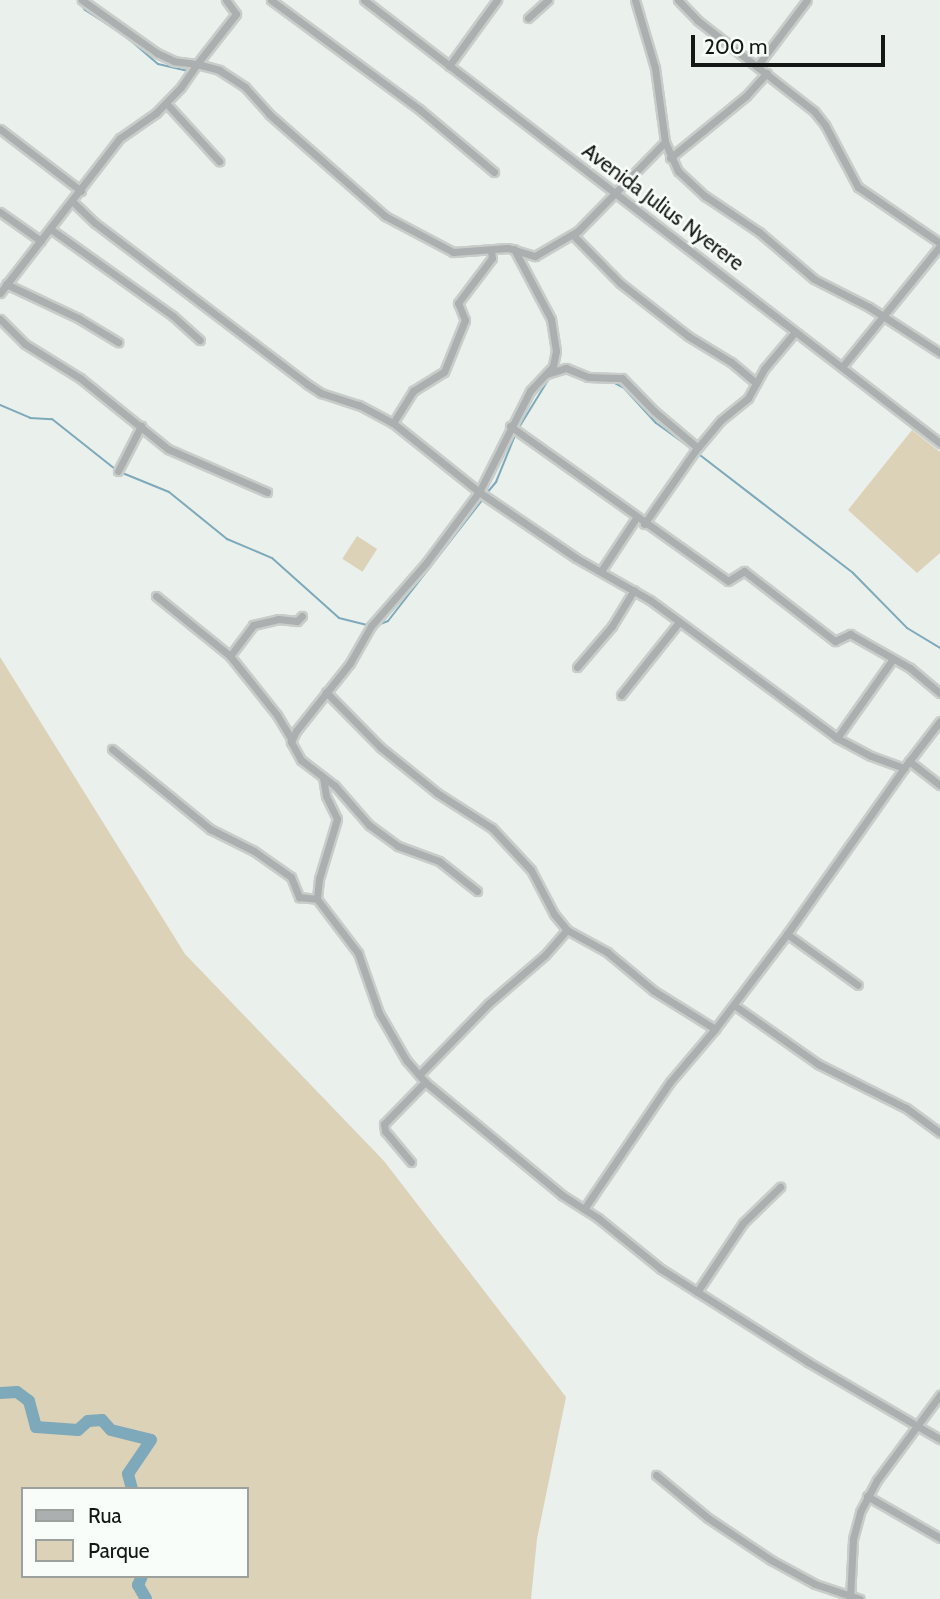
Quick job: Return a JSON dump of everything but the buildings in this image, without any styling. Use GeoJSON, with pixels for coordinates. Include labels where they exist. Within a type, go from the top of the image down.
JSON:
{"type":"FeatureCollection","features":[{"type":"Feature","properties":{"kind":"street"},"geometry":{"type":"LineString","coordinates":[[82,0],[157,54],[174,61],[219,70],[245,87],[269,114],[385,216],[453,252],[514,249],[535,256],[555,242],[573,235],[618,194],[665,142]]}},
{"type":"Feature","properties":{"kind":"street"},"geometry":{"type":"LineString","coordinates":[[0,293],[52,230],[120,138],[166,103],[236,14],[226,0]]}},
{"type":"Feature","properties":{"kind":"street"},"geometry":{"type":"LineString","coordinates":[[271,0],[419,109],[494,172]]}},
{"type":"Feature","properties":{"kind":"street","name":"Avenida Julius Nyerere"},"geometry":{"type":"LineString","coordinates":[[364,0],[940,443]]}},
{"type":"Feature","properties":{"kind":"street"},"geometry":{"type":"LineString","coordinates":[[528,18],[548,0]]}},
{"type":"Feature","properties":{"kind":"street"},"geometry":{"type":"LineString","coordinates":[[635,0],[654,68],[665,142],[678,171],[705,196],[759,232],[814,279],[940,353]]}},
{"type":"Feature","properties":{"kind":"street"},"geometry":{"type":"LineString","coordinates":[[678,0],[697,20],[758,65],[821,118],[858,187],[940,244],[842,367]]}},
{"type":"Feature","properties":{"kind":"street"},"geometry":{"type":"LineString","coordinates":[[758,65],[807,0]]}},
{"type":"Feature","properties":{"kind":"street"},"geometry":{"type":"LineString","coordinates":[[449,66],[493,1]]}},
{"type":"Feature","properties":{"kind":"street"},"geometry":{"type":"LineString","coordinates":[[670,158],[746,96],[767,73]]}},
{"type":"Feature","properties":{"kind":"street"},"geometry":{"type":"LineString","coordinates":[[166,103],[219,162]]}},
{"type":"Feature","properties":{"kind":"street"},"geometry":{"type":"LineString","coordinates":[[0,129],[81,191]]}},
{"type":"Feature","properties":{"kind":"street"},"geometry":{"type":"LineString","coordinates":[[73,202],[95,223],[307,384],[321,393],[359,405],[393,422],[479,492],[634,590],[837,738],[871,757],[906,764],[940,785]]}},
{"type":"Feature","properties":{"kind":"street"},"geometry":{"type":"LineString","coordinates":[[0,212],[41,241]]}},
{"type":"Feature","properties":{"kind":"street"},"geometry":{"type":"LineString","coordinates":[[52,230],[128,287],[173,316],[200,340]]}},
{"type":"Feature","properties":{"kind":"street"},"geometry":{"type":"LineString","coordinates":[[573,235],[620,283],[688,336],[731,362],[756,383]]}},
{"type":"Feature","properties":{"kind":"street"},"geometry":{"type":"LineString","coordinates":[[291,738],[356,654],[371,626],[426,563],[479,492],[510,426],[540,378],[553,366],[556,351],[551,319],[514,249]]}},
{"type":"Feature","properties":{"kind":"street"},"geometry":{"type":"LineString","coordinates":[[393,422],[413,391],[444,372],[465,320],[458,303],[492,258],[491,251]]}},
{"type":"Feature","properties":{"kind":"street"},"geometry":{"type":"LineString","coordinates":[[6,284],[78,318],[118,342]]}},
{"type":"Feature","properties":{"kind":"street"},"geometry":{"type":"LineString","coordinates":[[0,319],[25,344],[80,378],[187,460],[267,492]]}},
{"type":"Feature","properties":{"kind":"street"},"geometry":{"type":"LineString","coordinates":[[644,524],[698,448],[721,420],[748,398],[756,383],[795,332]]}},
{"type":"Feature","properties":{"kind":"street"},"geometry":{"type":"LineString","coordinates":[[540,378],[566,368],[588,377],[622,378],[654,411],[698,448]]}},
{"type":"Feature","properties":{"kind":"street"},"geometry":{"type":"LineString","coordinates":[[118,471],[141,426]]}},
{"type":"Feature","properties":{"kind":"street"},"geometry":{"type":"LineString","coordinates":[[510,426],[644,524],[728,581],[744,571],[835,641],[850,634],[893,659],[940,693]]}},
{"type":"Feature","properties":{"kind":"street"},"geometry":{"type":"LineString","coordinates":[[601,571],[636,518]]}},
{"type":"Feature","properties":{"kind":"street"},"geometry":{"type":"LineString","coordinates":[[577,667],[612,625],[634,590]]}},
{"type":"Feature","properties":{"kind":"street"},"geometry":{"type":"LineString","coordinates":[[156,596],[230,656],[277,715],[298,756],[323,777],[369,825],[398,846],[439,861],[477,891]]}},
{"type":"Feature","properties":{"kind":"street"},"geometry":{"type":"LineString","coordinates":[[230,656],[253,625],[278,619],[297,621],[302,616]]}},
{"type":"Feature","properties":{"kind":"street"},"geometry":{"type":"LineString","coordinates":[[621,695],[679,622]]}},
{"type":"Feature","properties":{"kind":"street"},"geometry":{"type":"LineString","coordinates":[[837,738],[893,659]]}},
{"type":"Feature","properties":{"kind":"street"},"geometry":{"type":"LineString","coordinates":[[326,692],[380,747],[437,793],[492,828],[531,870],[554,914],[567,930],[607,952],[654,991],[715,1029]]}},
{"type":"Feature","properties":{"kind":"street"},"geometry":{"type":"LineString","coordinates":[[584,1209],[670,1082],[734,1005],[906,764],[940,721]]}},
{"type":"Feature","properties":{"kind":"street"},"geometry":{"type":"LineString","coordinates":[[112,749],[210,829],[254,851],[291,877],[299,897],[317,899]]}},
{"type":"Feature","properties":{"kind":"street"},"geometry":{"type":"LineString","coordinates":[[323,777],[326,796],[337,819],[319,879],[317,899],[358,953],[375,1005],[406,1060],[425,1082],[562,1195],[661,1269],[940,1439]]}},
{"type":"Feature","properties":{"kind":"street"},"geometry":{"type":"LineString","coordinates":[[419,1075],[488,1004],[545,955],[567,930]]}},
{"type":"Feature","properties":{"kind":"street"},"geometry":{"type":"LineString","coordinates":[[787,934],[858,985]]}},
{"type":"Feature","properties":{"kind":"street"},"geometry":{"type":"LineString","coordinates":[[734,1005],[818,1064],[906,1108],[940,1133]]}},
{"type":"Feature","properties":{"kind":"street"},"geometry":{"type":"LineString","coordinates":[[411,1162],[385,1131],[384,1124],[425,1082]]}},
{"type":"Feature","properties":{"kind":"street"},"geometry":{"type":"LineString","coordinates":[[697,1292],[743,1223],[780,1187]]}},
{"type":"Feature","properties":{"kind":"street"},"geometry":{"type":"LineString","coordinates":[[850,1597],[853,1539],[867,1496],[940,1395]]}},
{"type":"Feature","properties":{"kind":"street"},"geometry":{"type":"LineString","coordinates":[[656,1475],[708,1518],[771,1560],[815,1584],[860,1599]]}},
{"type":"Feature","properties":{"kind":"street"},"geometry":{"type":"LineString","coordinates":[[867,1496],[940,1538]]}},
{"type":"Feature","properties":{"kind":"green space"},"geometry":{"type":"Polygon","coordinates":[[[912,430],[940,452],[940,553],[917,573],[848,510],[912,430]]]}},
{"type":"Feature","properties":{"kind":"green space"},"geometry":{"type":"Polygon","coordinates":[[[357,536],[377,549],[362,572],[342,559],[357,536]]]}},
{"type":"Feature","properties":{"kind":"green space"},"geometry":{"type":"Polygon","coordinates":[[[0,657],[185,954],[384,1161],[566,1397],[537,1539],[531,1599],[0,1599],[0,657]]]}},
{"type":"Feature","properties":{"kind":"waterway"},"geometry":{"type":"LineString","coordinates":[[78,0],[85,10],[123,34],[158,64],[189,71]]}},
{"type":"Feature","properties":{"kind":"waterway"},"geometry":{"type":"LineString","coordinates":[[565,372],[588,380]]}},
{"type":"Feature","properties":{"kind":"waterway"},"geometry":{"type":"LineString","coordinates":[[518,429],[550,377]]}},
{"type":"Feature","properties":{"kind":"waterway"},"geometry":{"type":"LineString","coordinates":[[611,381],[624,388],[656,423],[692,449]]}},
{"type":"Feature","properties":{"kind":"waterway"},"geometry":{"type":"LineString","coordinates":[[0,405],[30,418],[52,419],[115,469]]}},
{"type":"Feature","properties":{"kind":"waterway"},"geometry":{"type":"LineString","coordinates":[[486,494],[496,482],[516,433]]}},
{"type":"Feature","properties":{"kind":"waterway"},"geometry":{"type":"LineString","coordinates":[[696,452],[853,573],[907,628],[940,648]]}},
{"type":"Feature","properties":{"kind":"waterway"},"geometry":{"type":"LineString","coordinates":[[120,472],[169,492],[227,539],[272,558],[339,618],[370,626]]}},
{"type":"Feature","properties":{"kind":"waterway"},"geometry":{"type":"LineString","coordinates":[[375,626],[388,621],[483,499]]}},
{"type":"Feature","properties":{"kind":"waterway"},"geometry":{"type":"LineString","coordinates":[[0,1393],[17,1392],[29,1401],[36,1427],[78,1430],[88,1421],[102,1420],[111,1430],[151,1440],[128,1474],[131,1487]]}},
{"type":"Feature","properties":{"kind":"waterway"},"geometry":{"type":"LineString","coordinates":[[141,1578],[138,1585],[146,1599]]}}]}
